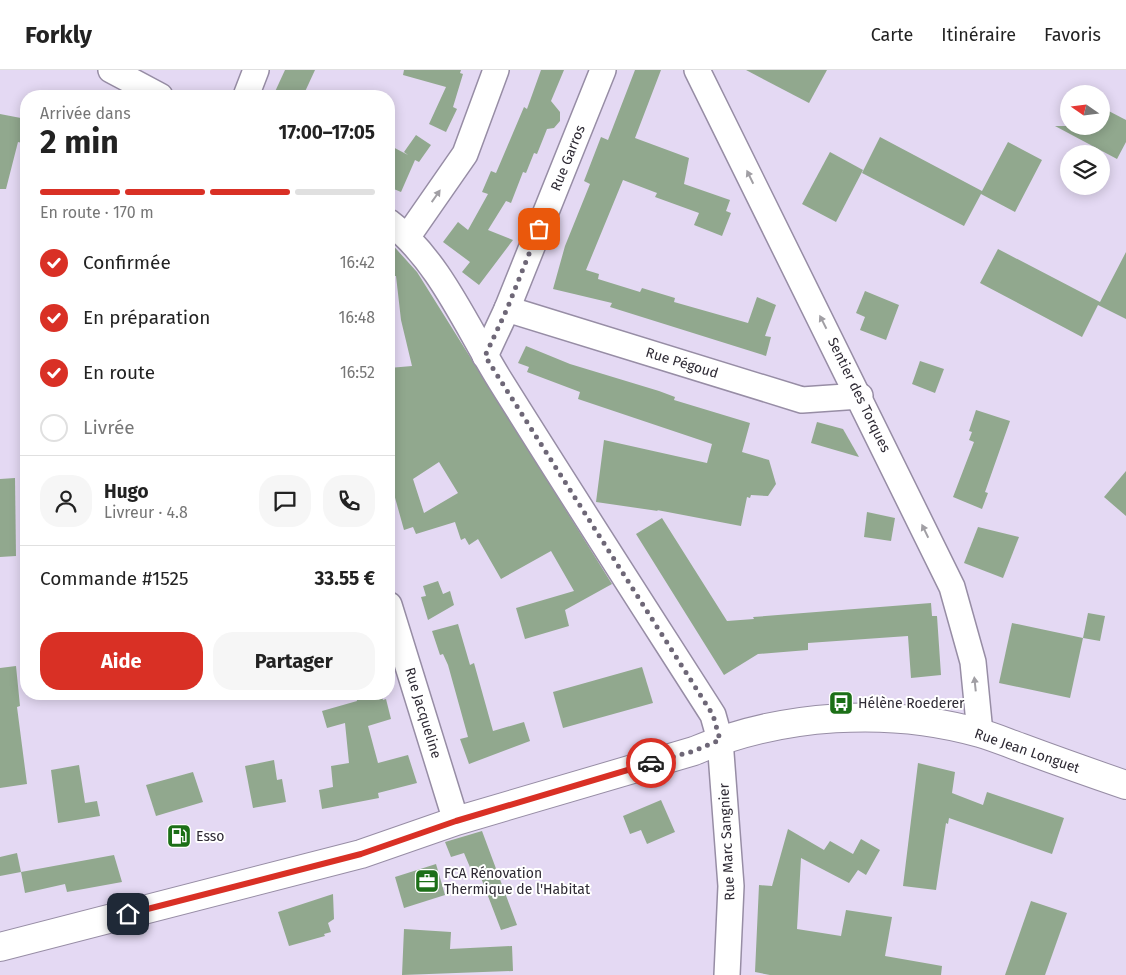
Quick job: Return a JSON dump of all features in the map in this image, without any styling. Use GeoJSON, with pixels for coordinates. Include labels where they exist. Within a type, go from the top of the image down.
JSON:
{"type":"FeatureCollection","features":[{"type":"Feature","properties":{"kind":"street"},"geometry":{"type":"LineString","coordinates":[[111,70],[149,90]]}},
{"type":"Feature","properties":{"kind":"street"},"geometry":{"type":"LineString","coordinates":[[248,90],[256,70]]}},
{"type":"Feature","properties":{"kind":"street"},"geometry":{"type":"LineString","coordinates":[[398,229],[465,154],[496,70]]}},
{"type":"Feature","properties":{"kind":"street","name":"Rue Garros"},"geometry":{"type":"LineString","coordinates":[[485,356],[507,309],[603,70]]}},
{"type":"Feature","properties":{"kind":"street","name":"Sentier des Torques"},"geometry":{"type":"LineString","coordinates":[[697,70],[860,396],[952,587],[973,662],[980,733]]}},
{"type":"Feature","properties":{"kind":"street","name":"Rue Marc Sangnier"},"geometry":{"type":"LineString","coordinates":[[398,229],[449,294],[485,356],[713,715],[720,740],[731,886],[727,975]]}},
{"type":"Feature","properties":{"kind":"street","name":"Rue Pégoud"},"geometry":{"type":"LineString","coordinates":[[507,309],[802,400],[860,396]]}},
{"type":"Feature","properties":{"kind":"street","name":"Rue Jacqueline"},"geometry":{"type":"LineString","coordinates":[[395,624],[456,821]]}},
{"type":"Feature","properties":{"kind":"street","name":"Rue Jean Longuet"},"geometry":{"type":"LineString","coordinates":[[0,947],[361,854],[456,821],[694,751],[720,740],[756,730],[825,719],[908,719],[980,733],[1126,785]]}},
{"type":"Feature","properties":{"kind":"building"},"geometry":{"type":"Polygon","coordinates":[[[285,70],[315,70],[306,90],[276,90],[285,70]]]}},
{"type":"Feature","properties":{"kind":"building"},"geometry":{"type":"Polygon","coordinates":[[[404,70],[461,70],[460,73],[463,74],[453,107],[457,109],[446,132],[429,124],[446,87],[403,75],[404,70]]]}},
{"type":"Feature","properties":{"kind":"building"},"geometry":{"type":"Polygon","coordinates":[[[541,70],[564,70],[551,101],[560,112],[560,121],[554,128],[547,129],[537,154],[534,153],[526,173],[523,172],[511,203],[506,201],[488,230],[513,240],[479,285],[462,272],[470,262],[443,242],[458,222],[468,230],[488,194],[482,192],[491,171],[496,173],[524,107],[527,109],[541,70]]]}},
{"type":"Feature","properties":{"kind":"building"},"geometry":{"type":"Polygon","coordinates":[[[635,70],[661,70],[635,138],[689,158],[684,184],[730,200],[726,211],[731,213],[722,236],[694,225],[699,213],[655,197],[657,193],[623,180],[586,270],[599,274],[598,279],[640,292],[642,288],[675,298],[674,302],[748,323],[757,297],[776,305],[765,336],[771,337],[766,356],[610,307],[612,303],[553,289],[565,246],[590,184],[584,181],[601,137],[608,140],[635,70]]]}},
{"type":"Feature","properties":{"kind":"building"},"geometry":{"type":"Polygon","coordinates":[[[746,70],[827,70],[809,103],[746,70]]]}},
{"type":"Feature","properties":{"kind":"building"},"geometry":{"type":"Polygon","coordinates":[[[1110,112],[1126,120],[1126,142],[1117,159],[1110,155],[1110,145],[1091,145],[1072,135],[1110,135],[1110,112]]]}},
{"type":"Feature","properties":{"kind":"building"},"geometry":{"type":"Polygon","coordinates":[[[0,114],[20,118],[20,142],[18,142],[6,189],[0,189],[0,114]]]}},
{"type":"Feature","properties":{"kind":"building"},"geometry":{"type":"Polygon","coordinates":[[[416,135],[431,145],[419,162],[415,160],[401,192],[395,190],[395,148],[408,155],[404,152],[416,135]]]}},
{"type":"Feature","properties":{"kind":"building"},"geometry":{"type":"Polygon","coordinates":[[[880,137],[982,191],[1008,142],[1042,160],[1015,212],[981,194],[964,226],[862,173],[880,137]]]}},
{"type":"Feature","properties":{"kind":"building"},"geometry":{"type":"Polygon","coordinates":[[[830,152],[863,170],[836,222],[802,204],[830,152]]]}},
{"type":"Feature","properties":{"kind":"building"},"geometry":{"type":"Polygon","coordinates":[[[395,248],[417,272],[612,584],[565,610],[569,626],[525,639],[516,608],[574,591],[551,551],[501,579],[478,539],[469,545],[465,538],[461,540],[455,522],[416,534],[413,527],[404,530],[395,498],[395,367],[412,366],[401,320],[395,248]],[[439,462],[413,479],[424,513],[458,493],[439,462]]]}},
{"type":"Feature","properties":{"kind":"building"},"geometry":{"type":"Polygon","coordinates":[[[998,249],[1100,302],[1126,252],[1126,319],[1098,305],[1082,337],[980,283],[998,249]]]}},
{"type":"Feature","properties":{"kind":"building"},"geometry":{"type":"Polygon","coordinates":[[[865,291],[899,305],[886,340],[860,330],[865,317],[856,313],[865,291]]]}},
{"type":"Feature","properties":{"kind":"building"},"geometry":{"type":"Polygon","coordinates":[[[526,346],[570,364],[659,391],[675,397],[674,400],[750,423],[742,452],[769,460],[776,484],[768,496],[751,495],[750,498],[747,497],[741,526],[657,510],[596,502],[604,440],[707,463],[712,444],[578,399],[580,392],[527,372],[529,367],[518,363],[526,346]]]}},
{"type":"Feature","properties":{"kind":"building"},"geometry":{"type":"Polygon","coordinates":[[[920,361],[944,369],[935,393],[912,384],[920,361]]]}},
{"type":"Feature","properties":{"kind":"building"},"geometry":{"type":"Polygon","coordinates":[[[976,410],[1010,421],[985,492],[988,493],[982,509],[953,497],[974,442],[969,440],[972,432],[969,431],[976,410]]]}},
{"type":"Feature","properties":{"kind":"building"},"geometry":{"type":"Polygon","coordinates":[[[817,422],[843,429],[859,457],[811,443],[817,422]]]}},
{"type":"Feature","properties":{"kind":"building"},"geometry":{"type":"Polygon","coordinates":[[[1126,471],[1126,516],[1104,497],[1126,471]]]}},
{"type":"Feature","properties":{"kind":"building"},"geometry":{"type":"Polygon","coordinates":[[[15,478],[16,556],[0,557],[0,479],[15,478]]]}},
{"type":"Feature","properties":{"kind":"building"},"geometry":{"type":"Polygon","coordinates":[[[867,512],[895,518],[891,541],[864,537],[867,512]]]}},
{"type":"Feature","properties":{"kind":"building"},"geometry":{"type":"Polygon","coordinates":[[[662,518],[727,621],[754,619],[753,617],[931,603],[932,616],[937,616],[941,675],[911,678],[908,636],[808,643],[808,650],[758,654],[724,675],[636,534],[662,518]]]}},
{"type":"Feature","properties":{"kind":"building"},"geometry":{"type":"Polygon","coordinates":[[[978,527],[1019,537],[1003,578],[964,563],[978,527]]]}},
{"type":"Feature","properties":{"kind":"building"},"geometry":{"type":"Polygon","coordinates":[[[438,581],[443,594],[450,591],[454,605],[428,620],[421,597],[426,596],[423,586],[438,581]]]}},
{"type":"Feature","properties":{"kind":"building"},"geometry":{"type":"Polygon","coordinates":[[[1088,613],[1105,616],[1100,641],[1083,638],[1088,613]]]}},
{"type":"Feature","properties":{"kind":"building"},"geometry":{"type":"Polygon","coordinates":[[[1012,623],[1083,638],[1070,698],[999,683],[1012,623]]]}},
{"type":"Feature","properties":{"kind":"building"},"geometry":{"type":"Polygon","coordinates":[[[458,624],[470,665],[474,663],[493,731],[524,722],[530,741],[469,764],[460,739],[468,737],[448,665],[443,654],[440,655],[432,631],[458,624]]]}},
{"type":"Feature","properties":{"kind":"building"},"geometry":{"type":"Polygon","coordinates":[[[16,666],[20,706],[17,707],[27,784],[0,788],[0,668],[16,666]]]}},
{"type":"Feature","properties":{"kind":"building"},"geometry":{"type":"Polygon","coordinates":[[[642,667],[653,703],[563,728],[553,692],[642,667]]]}},
{"type":"Feature","properties":{"kind":"building"},"geometry":{"type":"Polygon","coordinates":[[[386,700],[391,719],[368,726],[378,763],[408,755],[417,783],[378,793],[379,798],[322,809],[319,790],[333,787],[331,766],[349,763],[345,723],[327,728],[322,711],[357,701],[386,700]]]}},
{"type":"Feature","properties":{"kind":"building"},"geometry":{"type":"Polygon","coordinates":[[[274,760],[277,780],[282,779],[286,802],[253,808],[245,766],[274,760]]]}},
{"type":"Feature","properties":{"kind":"building"},"geometry":{"type":"Polygon","coordinates":[[[918,763],[955,772],[952,793],[983,805],[987,792],[1064,818],[1052,854],[949,818],[948,824],[946,823],[936,890],[903,886],[918,763]]]}},
{"type":"Feature","properties":{"kind":"building"},"geometry":{"type":"Polygon","coordinates":[[[79,765],[85,803],[97,801],[100,816],[58,823],[51,770],[79,765]]]}},
{"type":"Feature","properties":{"kind":"building"},"geometry":{"type":"Polygon","coordinates":[[[193,772],[203,802],[156,816],[146,785],[193,772]]]}},
{"type":"Feature","properties":{"kind":"building"},"geometry":{"type":"Polygon","coordinates":[[[661,800],[675,832],[647,844],[641,830],[630,834],[623,816],[661,800]]]}},
{"type":"Feature","properties":{"kind":"building"},"geometry":{"type":"Polygon","coordinates":[[[788,829],[824,850],[830,841],[853,854],[861,839],[880,850],[866,875],[858,870],[849,883],[801,858],[797,929],[841,936],[846,910],[892,917],[885,956],[942,966],[941,975],[770,975],[755,972],[759,885],[772,886],[788,829]]]}},
{"type":"Feature","properties":{"kind":"building"},"geometry":{"type":"Polygon","coordinates":[[[482,831],[517,925],[501,930],[478,870],[472,872],[464,853],[451,857],[445,842],[482,831]]]}},
{"type":"Feature","properties":{"kind":"building"},"geometry":{"type":"Polygon","coordinates":[[[17,853],[21,872],[0,876],[0,857],[17,853]]]}},
{"type":"Feature","properties":{"kind":"building"},"geometry":{"type":"Polygon","coordinates":[[[114,855],[122,882],[67,892],[65,884],[25,893],[21,872],[114,855]]]}},
{"type":"Feature","properties":{"kind":"building"},"geometry":{"type":"Polygon","coordinates":[[[436,864],[445,895],[404,908],[395,877],[436,864]]]}},
{"type":"Feature","properties":{"kind":"building"},"geometry":{"type":"Polygon","coordinates":[[[333,894],[334,919],[328,923],[331,932],[324,934],[325,936],[289,946],[278,912],[333,894]]]}},
{"type":"Feature","properties":{"kind":"building"},"geometry":{"type":"Polygon","coordinates":[[[1031,901],[1067,913],[1045,975],[1005,975],[1031,901]]]}},
{"type":"Feature","properties":{"kind":"building"},"geometry":{"type":"Polygon","coordinates":[[[404,929],[451,932],[450,949],[512,946],[513,971],[402,975],[404,929]]]}},
{"type":"Feature","properties":{"kind":"way so far"},"geometry":{"type":"LineString","coordinates":[[539,229],[507,309],[485,356],[595,532],[713,715],[720,740],[694,751],[651,763]]}},
{"type":"Feature","properties":{"kind":"place","name":"Hélène Roederer"},"geometry":{"type":"Point","coordinates":[841,703]}},
{"type":"Feature","properties":{"kind":"place","name":"Esso"},"geometry":{"type":"Point","coordinates":[179,836]}},
{"type":"Feature","properties":{"kind":"place","name":"FCA Rénovation Thermique de l'Habitat"},"geometry":{"type":"Point","coordinates":[427,881]}},
{"type":"Feature","properties":{"kind":"route"},"geometry":{"type":"LineString","coordinates":[[128,914],[331,860],[361,854],[456,821],[651,763]]}}]}
